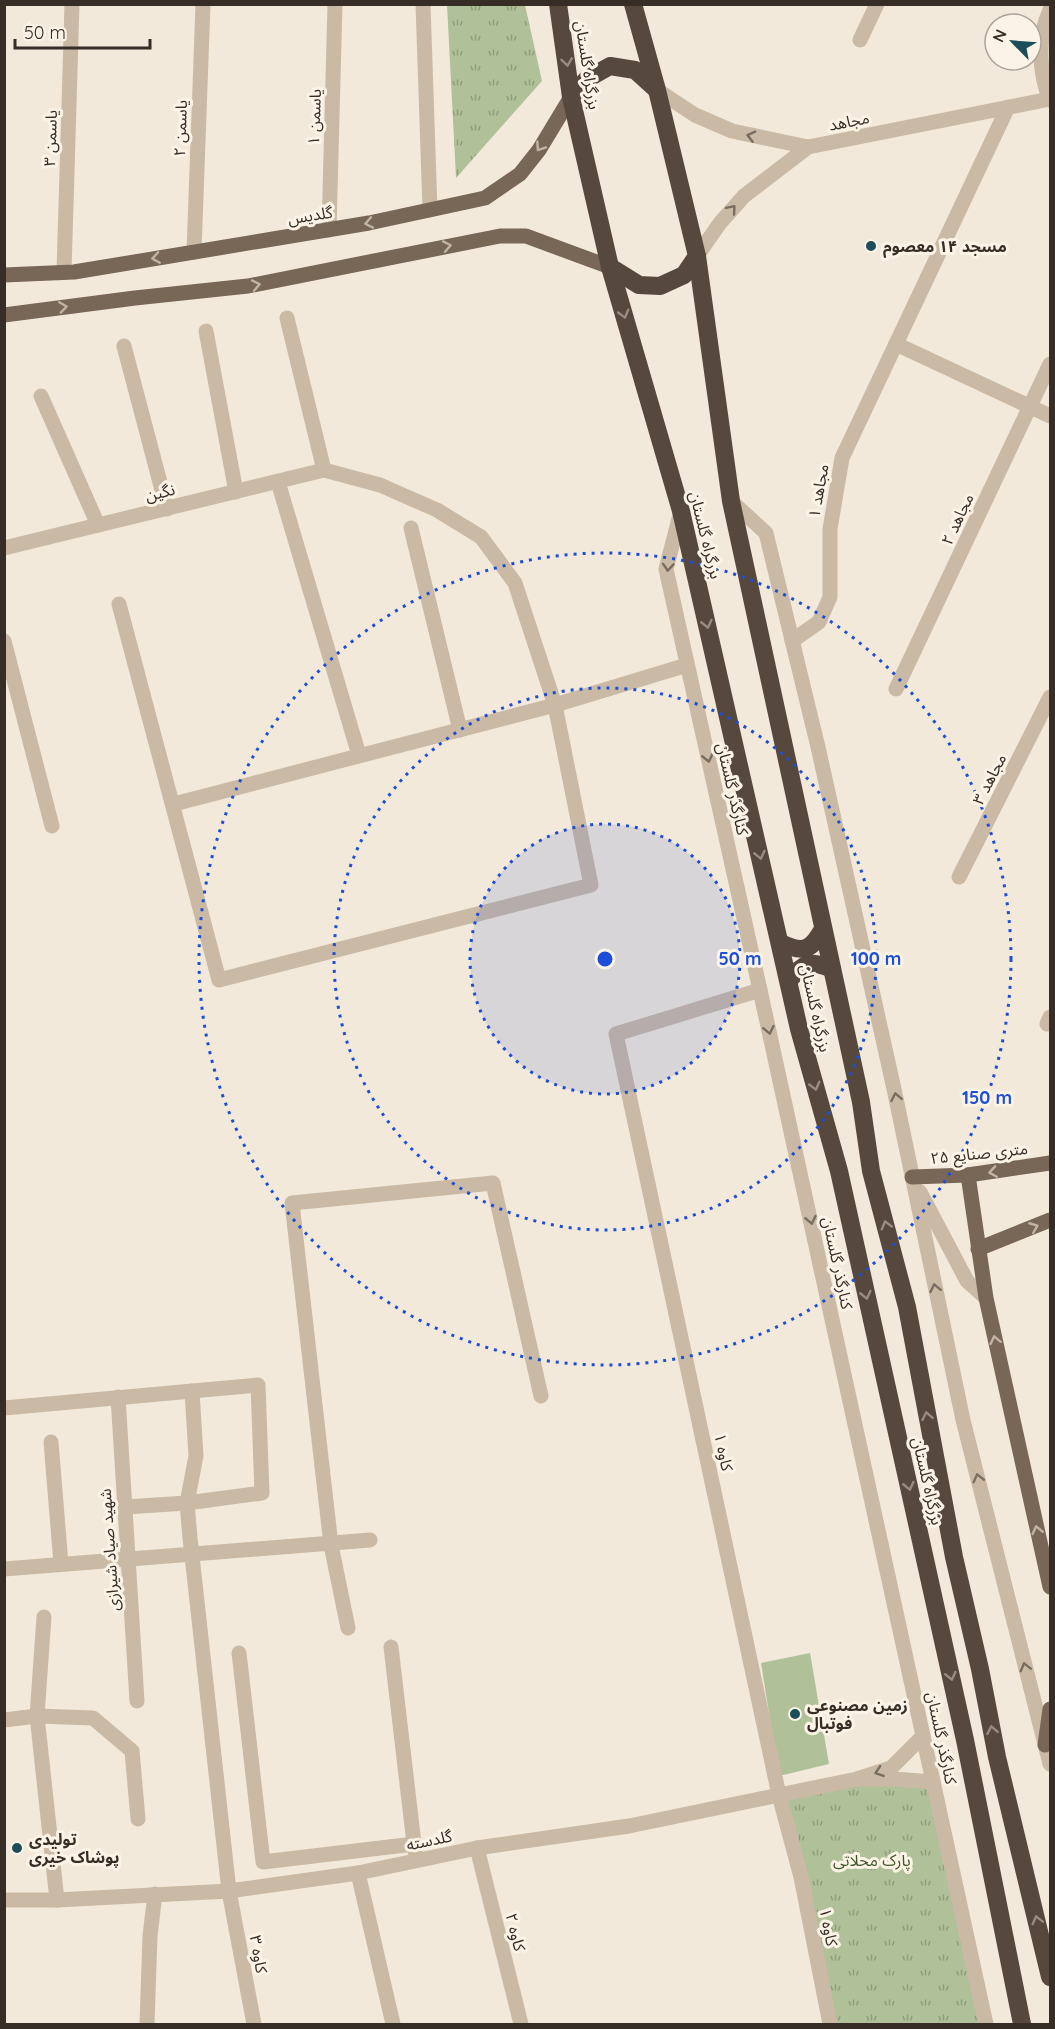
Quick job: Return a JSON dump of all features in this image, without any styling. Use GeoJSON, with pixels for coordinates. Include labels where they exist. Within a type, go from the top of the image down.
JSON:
{"type":"FeatureCollection","features":[{"type":"Feature","properties":{"kind":"highway","name":"بزرگراه گلستان"},"geometry":{"type":"LineString","coordinates":[[558,4],[572,97],[610,267],[681,511],[800,1029],[839,1171],[965,1740],[1022,2025]]}},
{"type":"Feature","properties":{"kind":"highway","name":"بزرگراه گلستان"},"geometry":{"type":"LineString","coordinates":[[633,4],[657,90],[697,256],[731,501],[861,1102],[870,1171],[907,1307],[954,1557],[997,1757],[1050,1977]]}},
{"type":"Feature","properties":{"kind":"highway"},"geometry":{"type":"LineString","coordinates":[[572,97],[587,79],[610,66],[635,70],[657,90]]}},
{"type":"Feature","properties":{"kind":"highway"},"geometry":{"type":"LineString","coordinates":[[610,267],[639,285],[660,286],[684,275],[697,256]]}},
{"type":"Feature","properties":{"kind":"highway"},"geometry":{"type":"LineString","coordinates":[[781,943],[795,950],[807,949],[814,944],[824,929]]}},
{"type":"Feature","properties":{"kind":"highway"},"geometry":{"type":"LineString","coordinates":[[789,980],[800,968],[808,964],[819,963],[832,969]]}},
{"type":"Feature","properties":{"kind":"main road","name":"گلدیس"},"geometry":{"type":"LineString","coordinates":[[4,275],[63,272],[194,252],[329,230],[485,198],[520,174],[539,150],[572,97]]}},
{"type":"Feature","properties":{"kind":"main road"},"geometry":{"type":"LineString","coordinates":[[4,315],[248,286],[500,236],[526,236],[610,267]]}},
{"type":"Feature","properties":{"kind":"main road","name":"۲۵ متری صنایع"},"geometry":{"type":"LineString","coordinates":[[912,1177],[968,1175],[1050,1163]]}},
{"type":"Feature","properties":{"kind":"main road"},"geometry":{"type":"LineString","coordinates":[[968,1175],[986,1298],[1050,1587]]}},
{"type":"Feature","properties":{"kind":"main road"},"geometry":{"type":"LineString","coordinates":[[978,1249],[1050,1220]]}},
{"type":"Feature","properties":{"kind":"main road"},"geometry":{"type":"LineString","coordinates":[[1045,1745],[1050,1710]]}},
{"type":"Feature","properties":{"kind":"street","name":"یاسمن ۳"},"geometry":{"type":"LineString","coordinates":[[63,272],[72,4]]}},
{"type":"Feature","properties":{"kind":"street","name":"یاسمن ۲"},"geometry":{"type":"LineString","coordinates":[[194,252],[203,4]]}},
{"type":"Feature","properties":{"kind":"street","name":"یاسمن ۱"},"geometry":{"type":"LineString","coordinates":[[329,230],[335,4]]}},
{"type":"Feature","properties":{"kind":"street"},"geometry":{"type":"LineString","coordinates":[[423,4],[430,210]]}},
{"type":"Feature","properties":{"kind":"street"},"geometry":{"type":"LineString","coordinates":[[860,40],[878,4]]}},
{"type":"Feature","properties":{"kind":"street"},"geometry":{"type":"LineString","coordinates":[[1050,10],[1045,20],[1040,60],[1050,99]]}},
{"type":"Feature","properties":{"kind":"street"},"geometry":{"type":"LineString","coordinates":[[657,90],[695,115],[732,131],[808,147]]}},
{"type":"Feature","properties":{"kind":"street","name":"مجاهد"},"geometry":{"type":"LineString","coordinates":[[697,256],[744,196],[808,147],[1050,99]]}},
{"type":"Feature","properties":{"kind":"street","name":"۱ مجاهد"},"geometry":{"type":"LineString","coordinates":[[792,641],[819,622],[830,597],[830,529],[842,458],[1008,107]]}},
{"type":"Feature","properties":{"kind":"street"},"geometry":{"type":"LineString","coordinates":[[119,604],[219,980],[591,885],[555,705],[515,583],[481,537],[437,510],[380,484],[324,470],[286,318]]}},
{"type":"Feature","properties":{"kind":"street"},"geometry":{"type":"LineString","coordinates":[[206,331],[236,492]]}},
{"type":"Feature","properties":{"kind":"street"},"geometry":{"type":"LineString","coordinates":[[896,344],[1050,416]]}},
{"type":"Feature","properties":{"kind":"street"},"geometry":{"type":"LineString","coordinates":[[124,346],[167,508]]}},
{"type":"Feature","properties":{"kind":"street","name":"مجاهد ۲"},"geometry":{"type":"LineString","coordinates":[[896,689],[1050,364]]}},
{"type":"Feature","properties":{"kind":"street"},"geometry":{"type":"LineString","coordinates":[[41,396],[98,525]]}},
{"type":"Feature","properties":{"kind":"street","name":"نگین"},"geometry":{"type":"LineString","coordinates":[[4,548],[324,470]]}},
{"type":"Feature","properties":{"kind":"street"},"geometry":{"type":"LineString","coordinates":[[278,482],[359,755]]}},
{"type":"Feature","properties":{"kind":"street"},"geometry":{"type":"LineString","coordinates":[[731,501],[766,533],[894,1089],[963,1420],[1050,1764]]}},
{"type":"Feature","properties":{"kind":"street","name":"کنارگذر گلستان"},"geometry":{"type":"LineString","coordinates":[[681,511],[666,569],[986,2025]]}},
{"type":"Feature","properties":{"kind":"street"},"geometry":{"type":"LineString","coordinates":[[411,528],[460,730]]}},
{"type":"Feature","properties":{"kind":"street"},"geometry":{"type":"LineString","coordinates":[[4,640],[52,826]]}},
{"type":"Feature","properties":{"kind":"street"},"geometry":{"type":"LineString","coordinates":[[174,804],[555,705],[687,665]]}},
{"type":"Feature","properties":{"kind":"street","name":"مجاهد ۳"},"geometry":{"type":"LineString","coordinates":[[959,877],[1050,697]]}},
{"type":"Feature","properties":{"kind":"street","name":"کاوه ۱"},"geometry":{"type":"LineString","coordinates":[[760,990],[616,1034],[779,1795],[801,1877],[831,2025]]}},
{"type":"Feature","properties":{"kind":"street"},"geometry":{"type":"LineString","coordinates":[[912,1177],[967,1281],[986,1298]]}},
{"type":"Feature","properties":{"kind":"street"},"geometry":{"type":"LineString","coordinates":[[348,1628],[331,1545],[292,1203],[493,1182],[540,1396]]}},
{"type":"Feature","properties":{"kind":"street"},"geometry":{"type":"LineString","coordinates":[[4,1408],[258,1384],[262,1492],[187,1503],[125,1507]]}},
{"type":"Feature","properties":{"kind":"street","name":"کاوه ۳"},"geometry":{"type":"LineString","coordinates":[[192,1390],[196,1456],[187,1503],[192,1555],[229,1891],[254,2025]]}},
{"type":"Feature","properties":{"kind":"street","name":"شهید صیاد شیرازی"},"geometry":{"type":"LineString","coordinates":[[118,1397],[137,1701]]}},
{"type":"Feature","properties":{"kind":"street"},"geometry":{"type":"LineString","coordinates":[[51,1442],[61,1564]]}},
{"type":"Feature","properties":{"kind":"street"},"geometry":{"type":"LineString","coordinates":[[4,1569],[331,1545],[370,1540]]}},
{"type":"Feature","properties":{"kind":"street"},"geometry":{"type":"LineString","coordinates":[[44,1617],[37,1716],[57,1900]]}},
{"type":"Feature","properties":{"kind":"street"},"geometry":{"type":"LineString","coordinates":[[391,1647],[416,1861]]}},
{"type":"Feature","properties":{"kind":"street"},"geometry":{"type":"LineString","coordinates":[[239,1653],[263,1862],[414,1844]]}},
{"type":"Feature","properties":{"kind":"street"},"geometry":{"type":"LineString","coordinates":[[1032,1694],[1050,1710]]}},
{"type":"Feature","properties":{"kind":"street"},"geometry":{"type":"LineString","coordinates":[[4,1720],[37,1716],[93,1718],[132,1751],[138,1819]]}},
{"type":"Feature","properties":{"kind":"street"},"geometry":{"type":"LineString","coordinates":[[857,1779],[891,1768],[923,1736]]}},
{"type":"Feature","properties":{"kind":"street"},"geometry":{"type":"LineString","coordinates":[[857,1779],[933,1782]]}},
{"type":"Feature","properties":{"kind":"street","name":"گلدسته"},"geometry":{"type":"LineString","coordinates":[[4,1900],[57,1900],[229,1891],[358,1873],[477,1848],[629,1826],[857,1779]]}},
{"type":"Feature","properties":{"kind":"street","name":"کاوه ۲"},"geometry":{"type":"LineString","coordinates":[[477,1848],[521,2025]]}},
{"type":"Feature","properties":{"kind":"street"},"geometry":{"type":"LineString","coordinates":[[358,1873],[393,2025]]}},
{"type":"Feature","properties":{"kind":"street"},"geometry":{"type":"LineString","coordinates":[[147,2025],[150,1936],[155,1894]]}},
{"type":"Feature","properties":{"kind":"green space"},"geometry":{"type":"Polygon","coordinates":[[[447,5],[525,5],[542,81],[456,178],[447,5]]]}},
{"type":"Feature","properties":{"kind":"green space","name":"زمین مصنوعی فوتبال"},"geometry":{"type":"Polygon","coordinates":[[[810,1653],[829,1764],[779,1776],[761,1663],[810,1653]]]}},
{"type":"Feature","properties":{"kind":"green space","name":"پارک محلاتی"},"geometry":{"type":"Polygon","coordinates":[[[894,1779],[933,1782],[987,2024],[832,2024],[779,1795],[894,1779]]]}},
{"type":"Feature","properties":{"kind":"place","name":"مسجد ۱۴ معصوم"},"geometry":{"type":"Point","coordinates":[871,246]}},
{"type":"Feature","properties":{"kind":"place","name":"زمین مصنوعی فوتبال"},"geometry":{"type":"Point","coordinates":[795,1714]}},
{"type":"Feature","properties":{"kind":"place","name":"تولیدی پوشاک خیری"},"geometry":{"type":"Point","coordinates":[17,1848]}}]}
